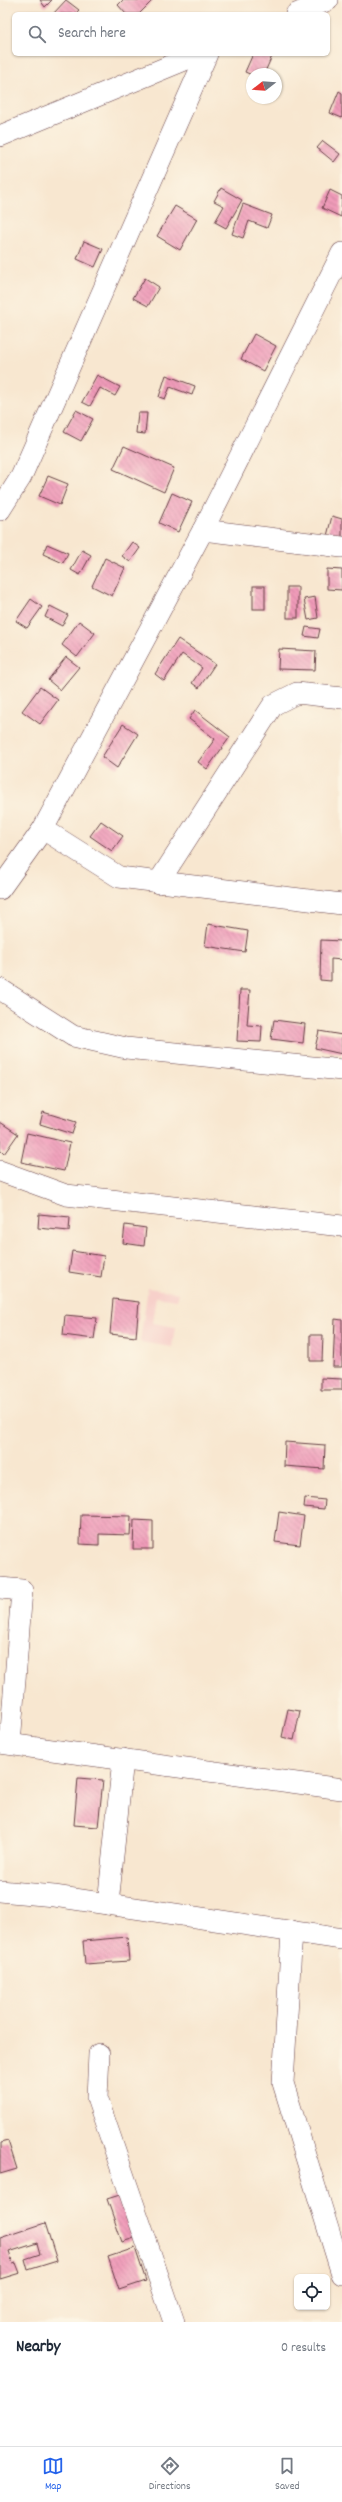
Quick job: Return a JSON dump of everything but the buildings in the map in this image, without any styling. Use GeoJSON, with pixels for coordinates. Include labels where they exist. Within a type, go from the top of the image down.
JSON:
{"type":"FeatureCollection","features":[{"type":"Feature","properties":{"kind":"street"},"geometry":{"type":"LineString","coordinates":[[301,12],[328,0]]}},
{"type":"Feature","properties":{"kind":"street"},"geometry":{"type":"LineString","coordinates":[[0,136],[194,56]]}},
{"type":"Feature","properties":{"kind":"street"},"geometry":{"type":"LineString","coordinates":[[0,510],[21,477],[206,56]]}},
{"type":"Feature","properties":{"kind":"street"},"geometry":{"type":"LineString","coordinates":[[0,889],[42,828],[332,293],[342,253]]}},
{"type":"Feature","properties":{"kind":"street"},"geometry":{"type":"LineString","coordinates":[[203,530],[342,547]]}},
{"type":"Feature","properties":{"kind":"street"},"geometry":{"type":"LineString","coordinates":[[158,883],[273,705],[297,693],[342,698]]}},
{"type":"Feature","properties":{"kind":"street"},"geometry":{"type":"LineString","coordinates":[[42,828],[118,877],[342,904]]}},
{"type":"Feature","properties":{"kind":"street"},"geometry":{"type":"LineString","coordinates":[[0,989],[73,1036],[126,1048],[342,1070]]}},
{"type":"Feature","properties":{"kind":"street"},"geometry":{"type":"LineString","coordinates":[[0,1171],[66,1195],[342,1226]]}},
{"type":"Feature","properties":{"kind":"street"},"geometry":{"type":"LineString","coordinates":[[0,1588],[22,1590],[5,1744],[342,1789]]}},
{"type":"Feature","properties":{"kind":"street"},"geometry":{"type":"LineString","coordinates":[[108,1904],[123,1759]]}},
{"type":"Feature","properties":{"kind":"street"},"geometry":{"type":"LineString","coordinates":[[0,1892],[54,1896],[342,1938]]}},
{"type":"Feature","properties":{"kind":"street"},"geometry":{"type":"LineString","coordinates":[[292,1931],[283,2083],[342,2274]]}},
{"type":"Feature","properties":{"kind":"street"},"geometry":{"type":"LineString","coordinates":[[99,2054],[97,2098],[174,2322]]}},
{"type":"Feature","properties":{"kind":"shaded area"},"geometry":{"type":"Polygon","coordinates":[[[148,1288],[179,1293],[177,1300],[156,1297],[152,1323],[175,1327],[172,1347],[140,1342],[148,1288]]]}}]}
